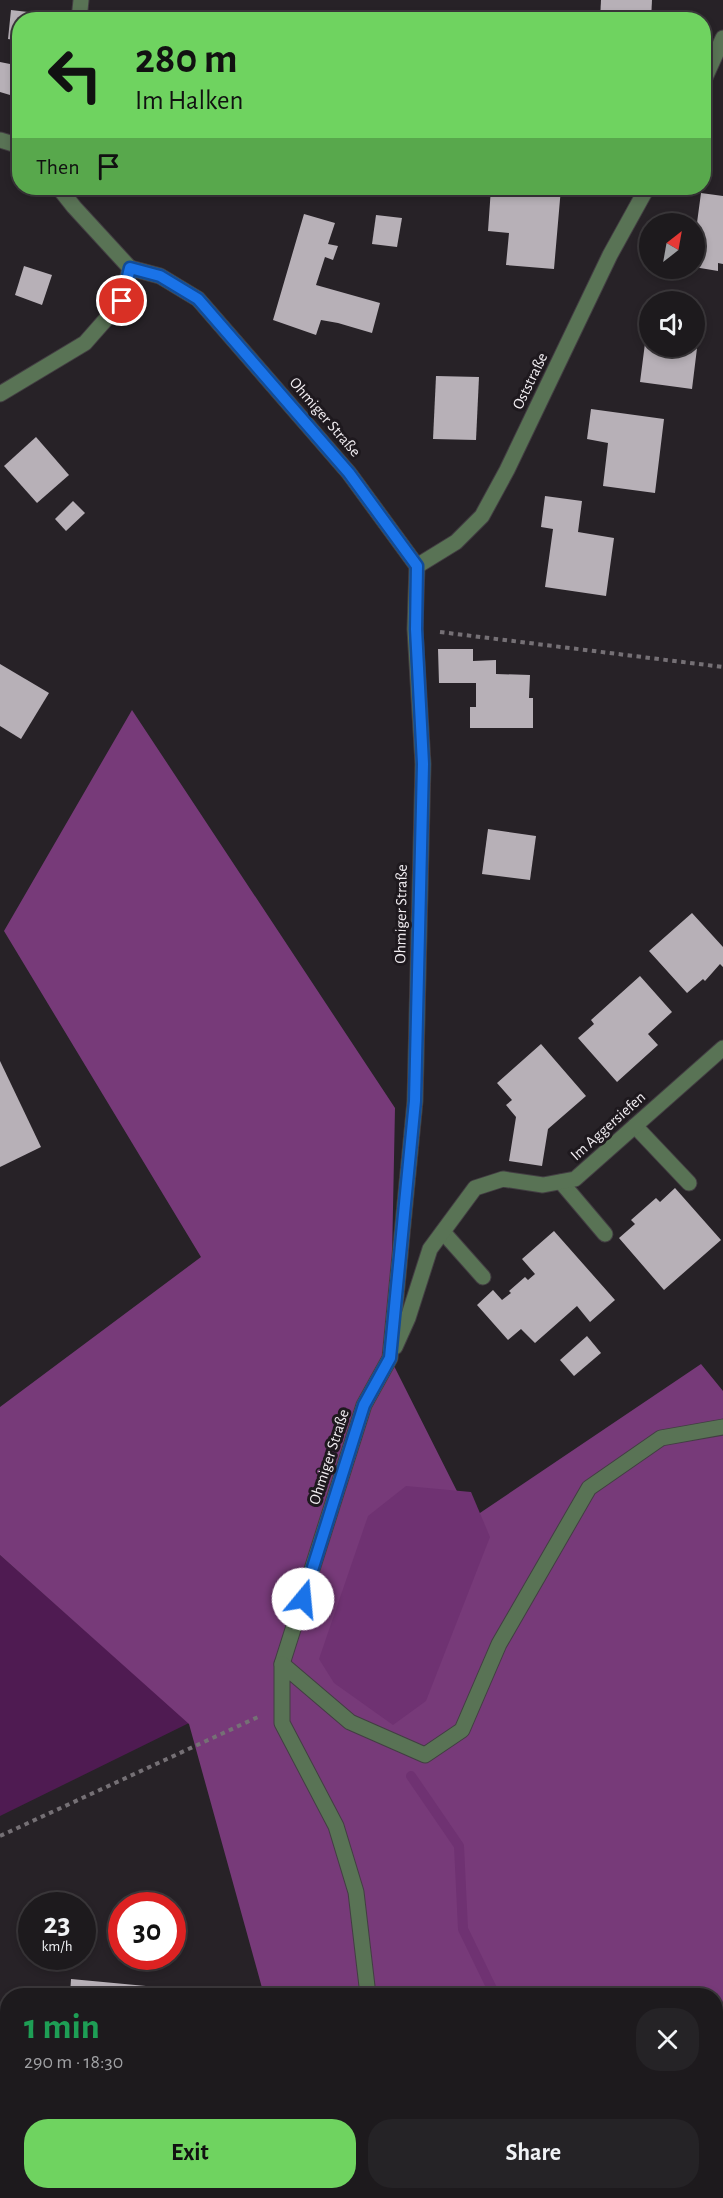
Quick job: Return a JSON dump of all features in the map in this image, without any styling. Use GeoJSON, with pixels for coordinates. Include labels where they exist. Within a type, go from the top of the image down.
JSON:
{"type":"FeatureCollection","features":[{"type":"Feature","properties":{"kind":"street"},"geometry":{"type":"LineString","coordinates":[[711,65],[723,38]]}},
{"type":"Feature","properties":{"kind":"street"},"geometry":{"type":"LineString","coordinates":[[0,394],[85,343],[122,301],[130,268],[65,195]]}},
{"type":"Feature","properties":{"kind":"street","name":"Oststraße"},"geometry":{"type":"LineString","coordinates":[[417,566],[456,542],[482,516],[507,470],[610,255],[642,195]]}},
{"type":"Feature","properties":{"kind":"street","name":"Ohmiger Straße"},"geometry":{"type":"LineString","coordinates":[[130,268],[160,276],[198,299],[349,473],[417,566],[416,629],[423,764],[415,1101],[390,1358],[364,1405],[282,1664],[282,1723],[336,1826],[357,1892],[367,1988]]}},
{"type":"Feature","properties":{"kind":"street","name":"Im Aggersiefen"},"geometry":{"type":"LineString","coordinates":[[390,1358],[408,1318],[430,1250],[475,1188],[503,1179],[543,1185],[575,1179],[723,1048]]}},
{"type":"Feature","properties":{"kind":"street"},"geometry":{"type":"LineString","coordinates":[[635,1126],[688,1183]]}},
{"type":"Feature","properties":{"kind":"street"},"geometry":{"type":"LineString","coordinates":[[561,1182],[605,1234]]}},
{"type":"Feature","properties":{"kind":"street"},"geometry":{"type":"LineString","coordinates":[[443,1232],[483,1277]]}},
{"type":"Feature","properties":{"kind":"street"},"geometry":{"type":"LineString","coordinates":[[282,1664],[350,1722],[425,1755],[462,1730],[498,1644],[589,1488],[661,1438],[723,1426]]}},
{"type":"Feature","properties":{"kind":"path"},"geometry":{"type":"LineString","coordinates":[[416,629],[723,667]]}},
{"type":"Feature","properties":{"kind":"path"},"geometry":{"type":"LineString","coordinates":[[0,1836],[257,1718],[282,1703]]}},
{"type":"Feature","properties":{"kind":"shaded area"},"geometry":{"type":"Polygon","coordinates":[[[132,710],[395,1108],[390,1358],[471,1519],[701,1364],[723,1391],[723,1988],[262,1988],[189,1724],[0,1555],[0,1407],[201,1257],[4,931],[132,710]]]}},
{"type":"Feature","properties":{"kind":"shaded area"},"geometry":{"type":"Polygon","coordinates":[[[406,1486],[471,1492],[490,1537],[426,1701],[393,1725],[334,1683],[319,1659],[368,1516],[406,1486]]]}},
{"type":"Feature","properties":{"kind":"shaded area"},"geometry":{"type":"Polygon","coordinates":[[[0,1555],[189,1723],[0,1816],[0,1555]]]}},
{"type":"Feature","properties":{"kind":"building"},"geometry":{"type":"Polygon","coordinates":[[[601,0],[652,0],[651,12],[600,12],[601,0]]]}},
{"type":"Feature","properties":{"kind":"building"},"geometry":{"type":"Polygon","coordinates":[[[11,10],[28,12],[12,12],[12,40],[8,39],[11,10]]]}},
{"type":"Feature","properties":{"kind":"building"},"geometry":{"type":"Polygon","coordinates":[[[0,62],[12,64],[12,96],[0,92],[0,62]]]}},
{"type":"Feature","properties":{"kind":"building"},"geometry":{"type":"Polygon","coordinates":[[[491,195],[560,195],[554,269],[506,265],[509,233],[488,231],[491,195]]]}},
{"type":"Feature","properties":{"kind":"building"},"geometry":{"type":"Polygon","coordinates":[[[701,195],[723,196],[723,264],[718,263],[718,271],[705,269],[705,213],[698,213],[701,195]]]}},
{"type":"Feature","properties":{"kind":"building"},"geometry":{"type":"Polygon","coordinates":[[[304,214],[335,223],[328,244],[338,246],[333,260],[325,257],[316,285],[380,303],[372,333],[321,320],[316,335],[273,320],[304,214]]]}},
{"type":"Feature","properties":{"kind":"building"},"geometry":{"type":"Polygon","coordinates":[[[376,215],[402,218],[397,247],[372,244],[376,215]]]}},
{"type":"Feature","properties":{"kind":"building"},"geometry":{"type":"Polygon","coordinates":[[[24,266],[52,275],[42,305],[15,295],[24,266]]]}},
{"type":"Feature","properties":{"kind":"building"},"geometry":{"type":"Polygon","coordinates":[[[643,357],[696,357],[692,389],[640,382],[643,357]]]}},
{"type":"Feature","properties":{"kind":"building"},"geometry":{"type":"Polygon","coordinates":[[[436,376],[479,377],[476,440],[433,439],[436,376]]]}},
{"type":"Feature","properties":{"kind":"building"},"geometry":{"type":"Polygon","coordinates":[[[591,409],[664,419],[655,493],[603,486],[608,443],[587,439],[591,409]]]}},
{"type":"Feature","properties":{"kind":"building"},"geometry":{"type":"Polygon","coordinates":[[[36,437],[69,475],[37,503],[4,466],[36,437]]]}},
{"type":"Feature","properties":{"kind":"building"},"geometry":{"type":"Polygon","coordinates":[[[545,496],[582,501],[578,532],[614,538],[606,596],[545,587],[553,529],[541,527],[545,496]]]}},
{"type":"Feature","properties":{"kind":"building"},"geometry":{"type":"Polygon","coordinates":[[[73,501],[85,513],[66,531],[55,519],[73,501]]]}},
{"type":"Feature","properties":{"kind":"building"},"geometry":{"type":"Polygon","coordinates":[[[438,649],[473,649],[473,661],[496,660],[496,674],[530,675],[529,698],[533,698],[533,728],[470,728],[470,707],[476,707],[476,683],[439,683],[438,649]]]}},
{"type":"Feature","properties":{"kind":"building"},"geometry":{"type":"Polygon","coordinates":[[[0,664],[49,693],[21,739],[0,726],[0,664]]]}},
{"type":"Feature","properties":{"kind":"building"},"geometry":{"type":"Polygon","coordinates":[[[488,829],[536,836],[530,880],[482,874],[488,829]]]}},
{"type":"Feature","properties":{"kind":"building"},"geometry":{"type":"Polygon","coordinates":[[[692,913],[723,947],[723,967],[720,964],[705,981],[703,979],[687,993],[649,951],[692,913]]]}},
{"type":"Feature","properties":{"kind":"building"},"geometry":{"type":"Polygon","coordinates":[[[640,976],[672,1012],[648,1034],[658,1045],[617,1082],[578,1038],[594,1024],[591,1020],[640,976]]]}},
{"type":"Feature","properties":{"kind":"building"},"geometry":{"type":"Polygon","coordinates":[[[541,1044],[586,1096],[548,1129],[542,1166],[509,1161],[516,1117],[506,1105],[512,1100],[497,1083],[541,1044]]]}},
{"type":"Feature","properties":{"kind":"building"},"geometry":{"type":"Polygon","coordinates":[[[0,1061],[41,1147],[0,1167],[0,1061]]]}},
{"type":"Feature","properties":{"kind":"building"},"geometry":{"type":"Polygon","coordinates":[[[675,1188],[721,1240],[664,1290],[619,1238],[635,1224],[631,1220],[656,1198],[660,1202],[675,1188]]]}},
{"type":"Feature","properties":{"kind":"building"},"geometry":{"type":"Polygon","coordinates":[[[554,1231],[615,1300],[590,1322],[577,1306],[535,1343],[521,1329],[508,1340],[477,1305],[493,1290],[502,1300],[525,1277],[528,1280],[535,1274],[522,1259],[554,1231]]]}},
{"type":"Feature","properties":{"kind":"building"},"geometry":{"type":"Polygon","coordinates":[[[587,1336],[601,1353],[574,1376],[560,1360],[587,1336]]]}},
{"type":"Feature","properties":{"kind":"building"},"geometry":{"type":"Polygon","coordinates":[[[71,1979],[146,1986],[146,1988],[70,1988],[71,1979]]]}},
{"type":"Feature","properties":{"kind":"waterway"},"geometry":{"type":"LineString","coordinates":[[411,1776],[459,1846],[463,1929],[492,1988]]}},
{"type":"Feature","properties":{"kind":"route"},"geometry":{"type":"LineString","coordinates":[[122,301],[130,268],[160,276],[198,299],[349,473],[417,566],[416,629],[423,764],[415,1101],[390,1358],[364,1405],[303,1599]]}}]}
